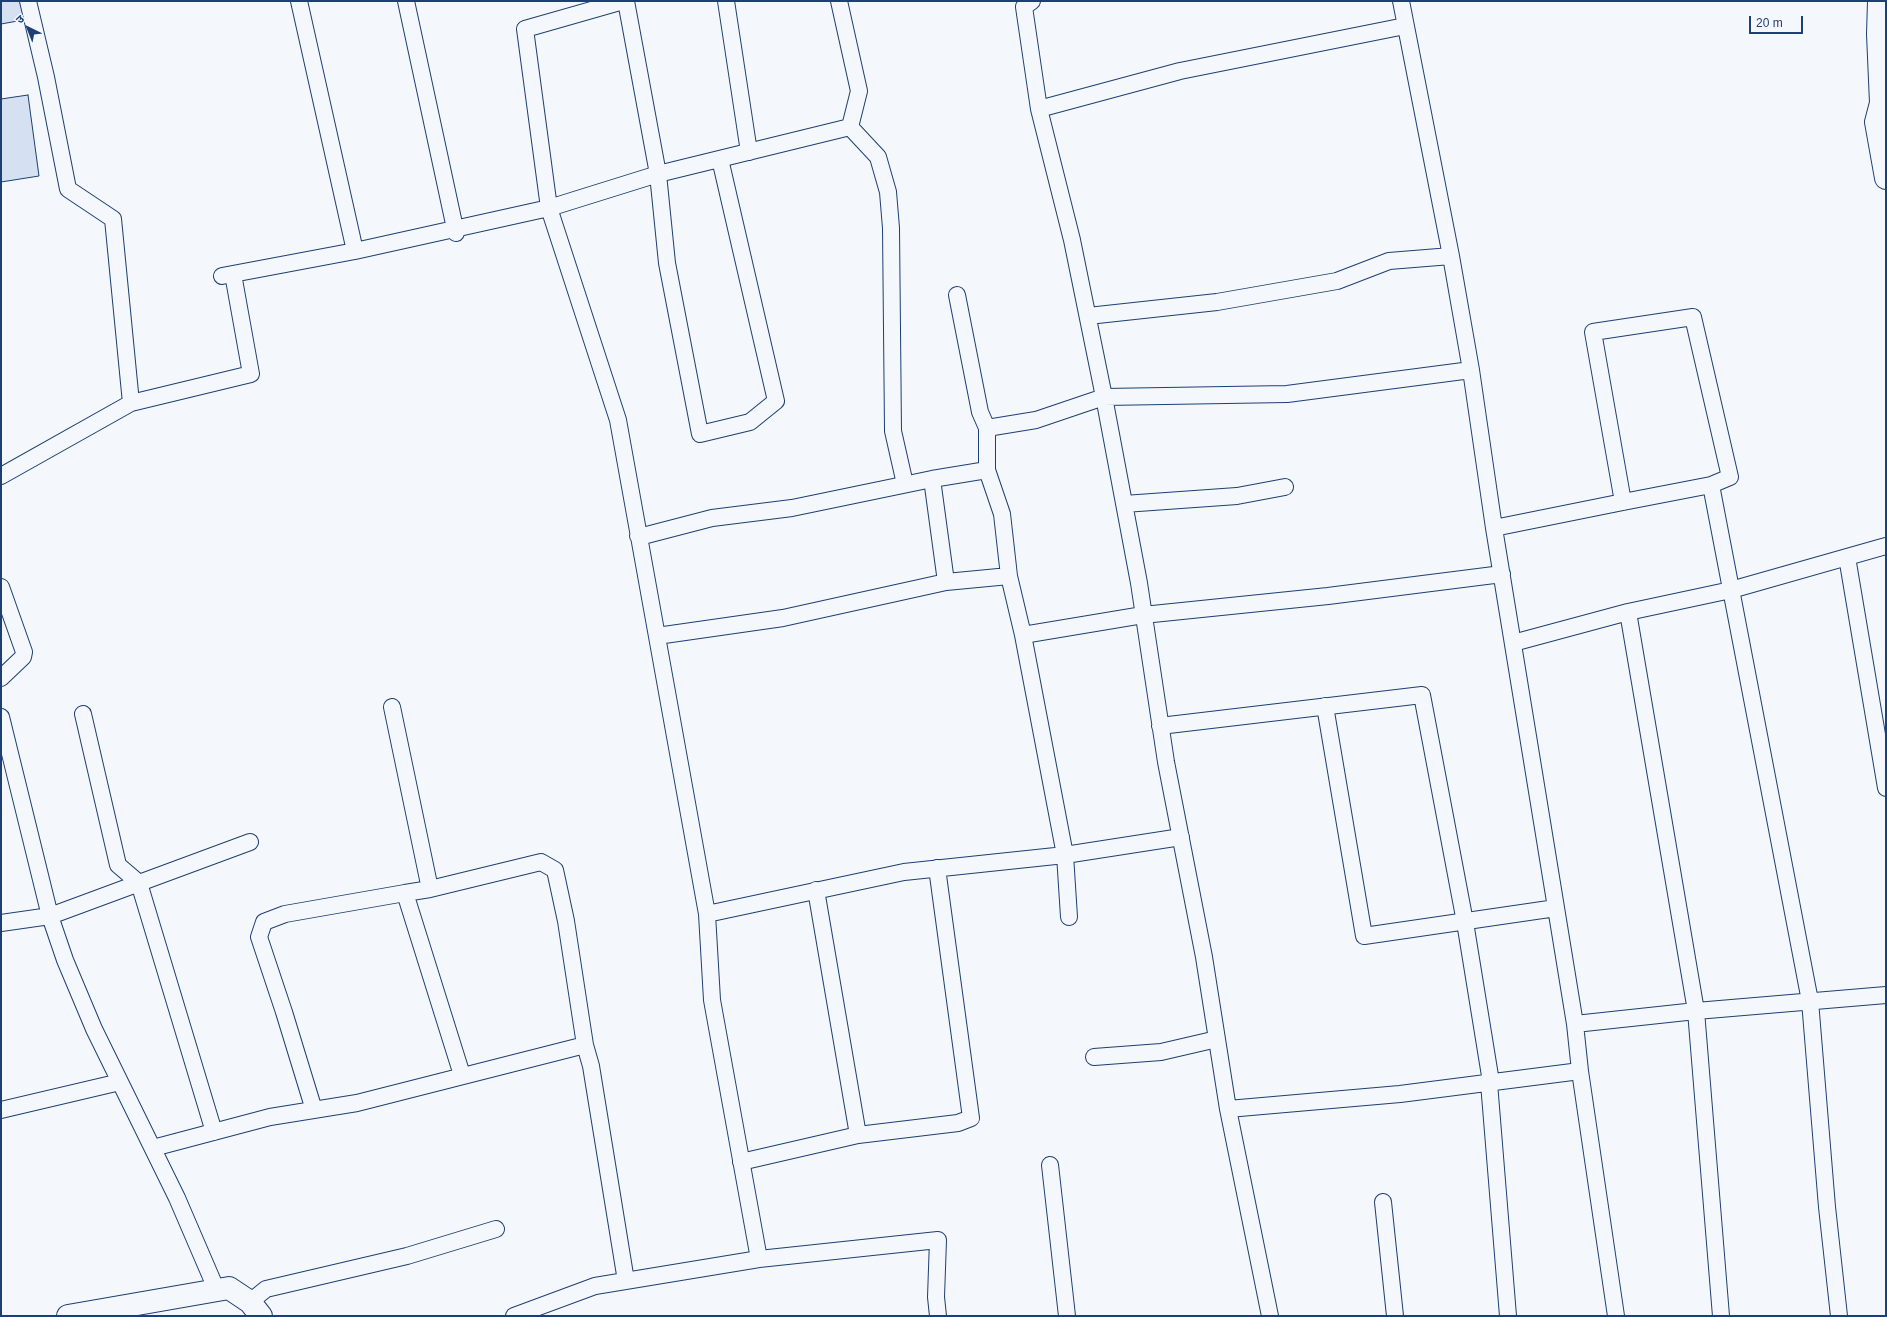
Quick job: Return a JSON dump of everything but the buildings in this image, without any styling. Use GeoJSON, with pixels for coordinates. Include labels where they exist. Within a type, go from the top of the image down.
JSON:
{"type":"FeatureCollection","features":[{"type":"Feature","properties":{"kind":"street"},"geometry":{"type":"LineString","coordinates":[[28,1],[46,78],[68,189],[113,219],[132,403]]}},
{"type":"Feature","properties":{"kind":"street"},"geometry":{"type":"LineString","coordinates":[[299,1],[355,251]]}},
{"type":"Feature","properties":{"kind":"street"},"geometry":{"type":"LineString","coordinates":[[406,1],[455,231]]}},
{"type":"Feature","properties":{"kind":"street"},"geometry":{"type":"LineString","coordinates":[[623,1],[525,29],[550,208],[618,420],[707,914],[712,1000],[759,1259]]}},
{"type":"Feature","properties":{"kind":"street"},"geometry":{"type":"LineString","coordinates":[[626,1],[658,174],[667,263],[700,434],[750,422],[776,401],[720,159]]}},
{"type":"Feature","properties":{"kind":"street"},"geometry":{"type":"LineString","coordinates":[[726,1],[749,152]]}},
{"type":"Feature","properties":{"kind":"street"},"geometry":{"type":"LineString","coordinates":[[839,1],[859,91],[850,127]]}},
{"type":"Feature","properties":{"kind":"street"},"geometry":{"type":"LineString","coordinates":[[1032,1],[1024,7],[1039,109],[1072,240],[1104,397],[1143,615],[1160,726],[1204,957],[1228,1109],[1270,1316]]}},
{"type":"Feature","properties":{"kind":"street"},"geometry":{"type":"LineString","coordinates":[[1401,1],[1451,256],[1471,370],[1494,528],[1575,1024],[1580,1071],[1616,1316]]}},
{"type":"Feature","properties":{"kind":"street"},"geometry":{"type":"LineString","coordinates":[[1879,1],[1878,34],[1886,178]]}},
{"type":"Feature","properties":{"kind":"street"},"geometry":{"type":"LineString","coordinates":[[1039,109],[1180,71],[1405,26]]}},
{"type":"Feature","properties":{"kind":"street"},"geometry":{"type":"LineString","coordinates":[[1,476],[132,403],[251,374],[228,275],[455,231],[550,208],[658,174],[850,127]]}},
{"type":"Feature","properties":{"kind":"street"},"geometry":{"type":"LineString","coordinates":[[850,127],[878,157],[888,192],[891,228],[893,430],[905,484]]}},
{"type":"Feature","properties":{"kind":"street"},"geometry":{"type":"LineString","coordinates":[[1088,316],[1217,302],[1337,281],[1389,261],[1451,256]]}},
{"type":"Feature","properties":{"kind":"street"},"geometry":{"type":"LineString","coordinates":[[957,295],[980,412],[987,428],[987,470],[1002,514],[1010,576],[1065,855],[1069,917]]}},
{"type":"Feature","properties":{"kind":"street"},"geometry":{"type":"LineString","coordinates":[[1494,528],[1711,485],[1730,477],[1693,317],[1592,332],[1623,502]]}},
{"type":"Feature","properties":{"kind":"street"},"geometry":{"type":"LineString","coordinates":[[987,428],[1036,420],[1104,397],[1287,394],[1471,370]]}},
{"type":"Feature","properties":{"kind":"street"},"geometry":{"type":"LineString","coordinates":[[638,536],[639,537],[712,518],[792,508],[905,484],[987,470]]}},
{"type":"Feature","properties":{"kind":"street"},"geometry":{"type":"LineString","coordinates":[[932,479],[946,582]]}},
{"type":"Feature","properties":{"kind":"street"},"geometry":{"type":"LineString","coordinates":[[1711,485],[1810,1001],[1827,1207],[1839,1316]]}},
{"type":"Feature","properties":{"kind":"street"},"geometry":{"type":"LineString","coordinates":[[1124,504],[1237,496],[1285,487]]}},
{"type":"Feature","properties":{"kind":"street"},"geometry":{"type":"LineString","coordinates":[[1513,643],[1628,612],[1732,590],[1886,546]]}},
{"type":"Feature","properties":{"kind":"street"},"geometry":{"type":"LineString","coordinates":[[1847,557],[1886,788]]}},
{"type":"Feature","properties":{"kind":"street"},"geometry":{"type":"LineString","coordinates":[[1023,636],[1143,615],[1328,596],[1502,574]]}},
{"type":"Feature","properties":{"kind":"street"},"geometry":{"type":"LineString","coordinates":[[657,636],[783,618],[946,582],[1010,576]]}},
{"type":"Feature","properties":{"kind":"street"},"geometry":{"type":"LineString","coordinates":[[1,587],[24,652],[23,657],[1,678]]}},
{"type":"Feature","properties":{"kind":"street"},"geometry":{"type":"LineString","coordinates":[[1628,612],[1696,1011],[1721,1316]]}},
{"type":"Feature","properties":{"kind":"street"},"geometry":{"type":"LineString","coordinates":[[1160,726],[1422,695],[1465,922],[1491,1082],[1489,1082],[1508,1316]]}},
{"type":"Feature","properties":{"kind":"street"},"geometry":{"type":"LineString","coordinates":[[1325,706],[1364,936],[1556,908]]}},
{"type":"Feature","properties":{"kind":"street"},"geometry":{"type":"LineString","coordinates":[[392,707],[430,889]]}},
{"type":"Feature","properties":{"kind":"street"},"geometry":{"type":"LineString","coordinates":[[83,714],[118,865],[139,883],[214,1132]]}},
{"type":"Feature","properties":{"kind":"street"},"geometry":{"type":"LineString","coordinates":[[1,717],[50,916],[64,960],[94,1030],[153,1148],[217,1291]]}},
{"type":"Feature","properties":{"kind":"street"},"geometry":{"type":"LineString","coordinates":[[707,914],[904,872],[1065,855],[1181,837]]}},
{"type":"Feature","properties":{"kind":"street"},"geometry":{"type":"LineString","coordinates":[[1,923],[50,916],[250,842]]}},
{"type":"Feature","properties":{"kind":"street"},"geometry":{"type":"LineString","coordinates":[[314,1110],[259,937],[264,922],[285,914],[430,889],[541,862],[555,870],[566,921],[585,1045],[591,1066],[626,1280]]}},
{"type":"Feature","properties":{"kind":"street"},"geometry":{"type":"LineString","coordinates":[[741,1162],[858,1135],[958,1124],[971,1118],[936,868]]}},
{"type":"Feature","properties":{"kind":"street"},"geometry":{"type":"LineString","coordinates":[[816,890],[858,1135]]}},
{"type":"Feature","properties":{"kind":"street"},"geometry":{"type":"LineString","coordinates":[[405,893],[462,1075]]}},
{"type":"Feature","properties":{"kind":"street"},"geometry":{"type":"LineString","coordinates":[[1575,1024],[1696,1011],[1886,995]]}},
{"type":"Feature","properties":{"kind":"street"},"geometry":{"type":"LineString","coordinates":[[1094,1057],[1160,1052],[1217,1039]]}},
{"type":"Feature","properties":{"kind":"street"},"geometry":{"type":"LineString","coordinates":[[153,1148],[270,1117],[357,1102],[585,1045]]}},
{"type":"Feature","properties":{"kind":"street"},"geometry":{"type":"LineString","coordinates":[[1228,1109],[1400,1094],[1580,1071]]}},
{"type":"Feature","properties":{"kind":"street"},"geometry":{"type":"LineString","coordinates":[[1,1110],[120,1082]]}},
{"type":"Feature","properties":{"kind":"street"},"geometry":{"type":"LineString","coordinates":[[1050,1165],[1067,1316]]}},
{"type":"Feature","properties":{"kind":"street"},"geometry":{"type":"LineString","coordinates":[[1383,1202],[1395,1316]]}},
{"type":"Feature","properties":{"kind":"street"},"geometry":{"type":"LineString","coordinates":[[68,1316],[229,1288],[255,1309],[266,1289],[406,1256],[496,1229]]}},
{"type":"Feature","properties":{"kind":"street"},"geometry":{"type":"LineString","coordinates":[[514,1316],[595,1286],[626,1280],[759,1259],[938,1240],[936,1297],[938,1316]]}}]}
